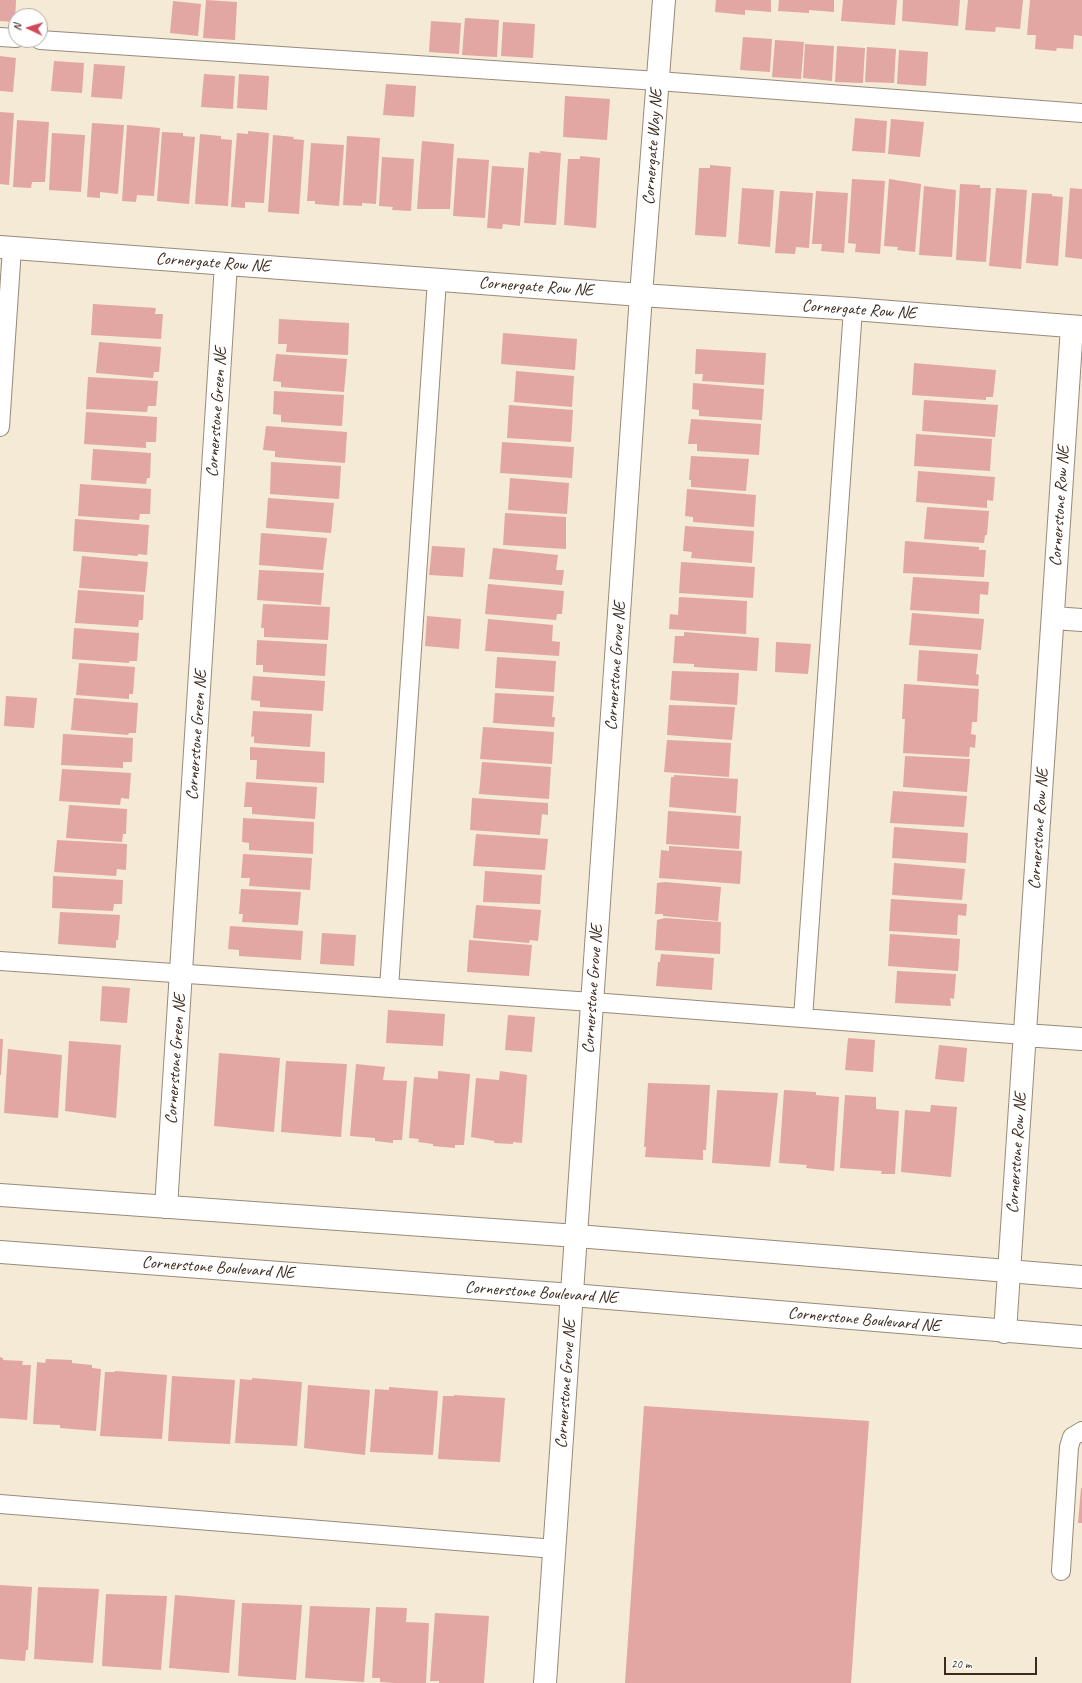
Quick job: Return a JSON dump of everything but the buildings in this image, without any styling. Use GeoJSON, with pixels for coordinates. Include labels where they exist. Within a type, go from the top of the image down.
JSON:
{"type":"FeatureCollection","features":[{"type":"Feature","properties":{"kind":"street","name":"Cornergate Way NE"},"geometry":{"type":"LineString","coordinates":[[641,295],[664,0]]}},
{"type":"Feature","properties":{"kind":"street","name":"Cornergate Row NE"},"geometry":{"type":"LineString","coordinates":[[6,247],[641,295],[853,309],[1077,327]]}},
{"type":"Feature","properties":{"kind":"street","name":"Cornerstone Green NE"},"geometry":{"type":"LineString","coordinates":[[166,1206],[226,264]]}},
{"type":"Feature","properties":{"kind":"street","name":"Cornerstone Grove NE"},"geometry":{"type":"LineString","coordinates":[[545,1683],[641,295]]}},
{"type":"Feature","properties":{"kind":"street","name":"Cornerstone Row NE"},"geometry":{"type":"LineString","coordinates":[[1005,1332],[1053,618],[1077,327]]}},
{"type":"Feature","properties":{"kind":"street"},"geometry":{"type":"LineString","coordinates":[[1053,618],[1082,620]]}},
{"type":"Feature","properties":{"kind":"street"},"geometry":{"type":"LineString","coordinates":[[1025,1036],[1082,1039]]}},
{"type":"Feature","properties":{"kind":"street"},"geometry":{"type":"LineString","coordinates":[[0,1195],[577,1236],[1082,1277]]}},
{"type":"Feature","properties":{"kind":"street","name":"Cornerstone Boulevard NE"},"geometry":{"type":"LineString","coordinates":[[0,1252],[572,1295],[1005,1332],[1082,1337]]}},
{"type":"Feature","properties":{"kind":"lane"},"geometry":{"type":"LineString","coordinates":[[48,41],[658,81],[1082,112]]}},
{"type":"Feature","properties":{"kind":"lane"},"geometry":{"type":"LineString","coordinates":[[0,427],[6,247]]}},
{"type":"Feature","properties":{"kind":"lane"},"geometry":{"type":"LineString","coordinates":[[389,988],[438,280]]}},
{"type":"Feature","properties":{"kind":"lane"},"geometry":{"type":"LineString","coordinates":[[804,1018],[853,309]]}},
{"type":"Feature","properties":{"kind":"lane"},"geometry":{"type":"LineString","coordinates":[[0,961],[592,1002],[1025,1036]]}},
{"type":"Feature","properties":{"kind":"lane"},"geometry":{"type":"LineString","coordinates":[[1061,1571],[1069,1447],[1072,1437],[1082,1431]]}},
{"type":"Feature","properties":{"kind":"lane"},"geometry":{"type":"LineString","coordinates":[[0,1504],[555,1549]]}}]}
